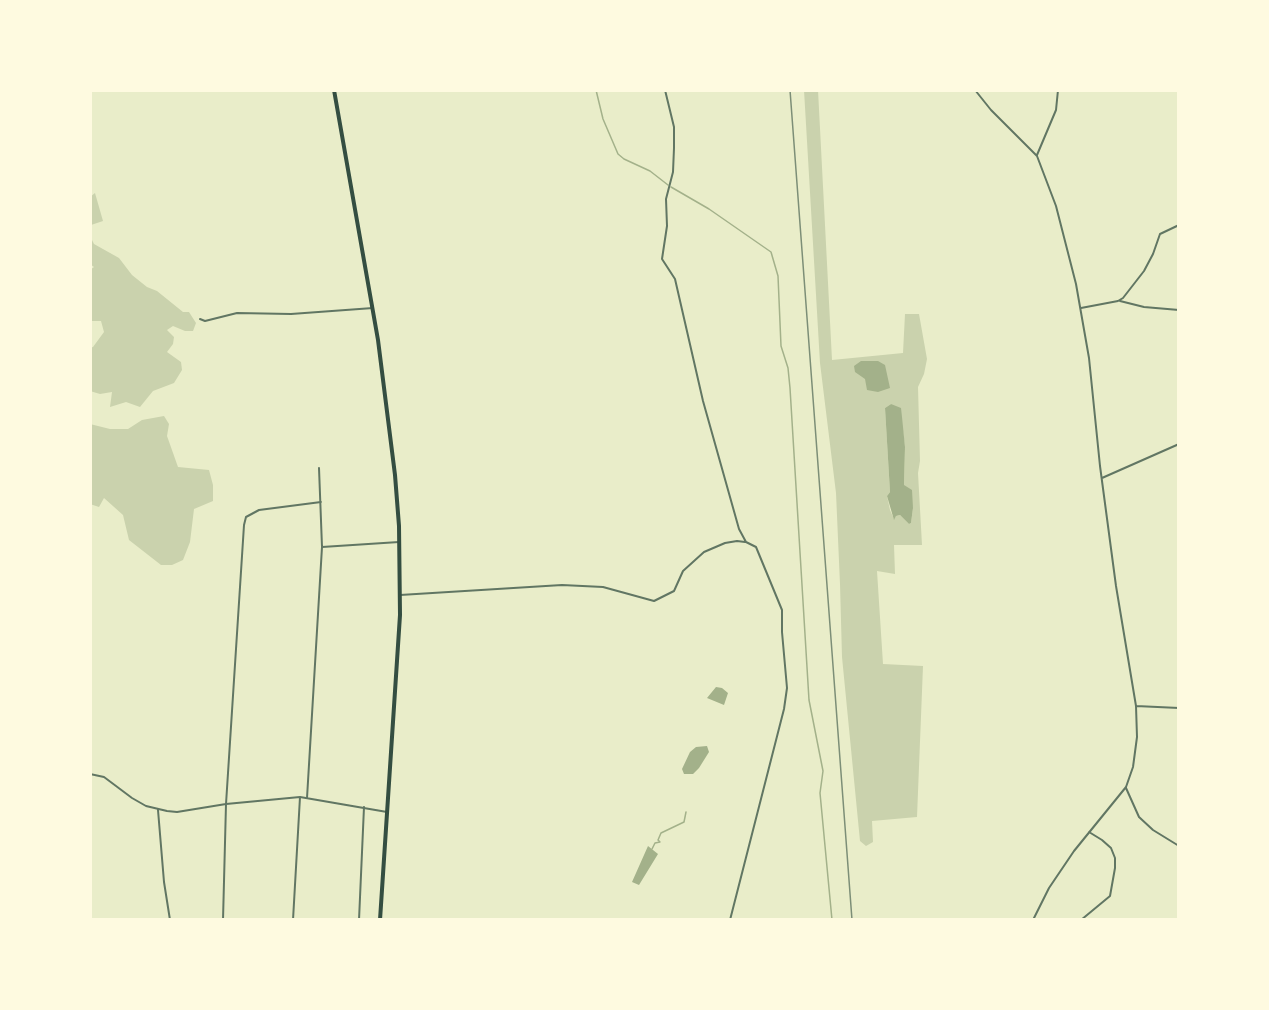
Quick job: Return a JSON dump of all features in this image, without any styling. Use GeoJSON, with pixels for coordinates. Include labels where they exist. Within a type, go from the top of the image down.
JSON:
{"type":"FeatureCollection","features":[{"type":"Feature","properties":{"kind":"highway"},"geometry":{"type":"LineString","coordinates":[[334,90],[373,308],[395,475],[399,542],[400,595],[380,920]]}},
{"type":"Feature","properties":{"kind":"street"},"geometry":{"type":"LineString","coordinates":[[665,90],[674,127],[674,160],[666,199],[667,226],[662,259],[675,279],[703,401],[728,493],[739,529],[746,542]]}},
{"type":"Feature","properties":{"kind":"street"},"geometry":{"type":"LineString","coordinates":[[975,90],[991,110],[1037,156],[1056,206],[1081,308],[1117,594],[1136,706],[1137,737],[1133,767],[1125,787],[1049,888],[1033,920]]}},
{"type":"Feature","properties":{"kind":"street"},"geometry":{"type":"LineString","coordinates":[[1037,156],[1056,110],[1058,90]]}},
{"type":"Feature","properties":{"kind":"street"},"geometry":{"type":"LineString","coordinates":[[1081,308],[1123,298],[1144,271],[1160,234],[1179,225]]}},
{"type":"Feature","properties":{"kind":"street"},"geometry":{"type":"LineString","coordinates":[[1118,301],[1144,307],[1179,310]]}},
{"type":"Feature","properties":{"kind":"street"},"geometry":{"type":"LineString","coordinates":[[200,319],[205,321],[237,313],[291,314],[373,308]]}},
{"type":"Feature","properties":{"kind":"street"},"geometry":{"type":"LineString","coordinates":[[1101,478],[1179,444]]}},
{"type":"Feature","properties":{"kind":"street"},"geometry":{"type":"LineString","coordinates":[[307,798],[322,547],[318,468]]}},
{"type":"Feature","properties":{"kind":"street"},"geometry":{"type":"LineString","coordinates":[[223,920],[226,804],[244,525],[246,517],[259,510],[321,502]]}},
{"type":"Feature","properties":{"kind":"street"},"geometry":{"type":"LineString","coordinates":[[400,595],[562,585],[603,587],[654,601],[674,591],[684,572],[705,552],[725,543],[737,541],[756,547],[782,610],[787,688],[778,735],[730,920]]}},
{"type":"Feature","properties":{"kind":"street"},"geometry":{"type":"LineString","coordinates":[[322,547],[399,542]]}},
{"type":"Feature","properties":{"kind":"street"},"geometry":{"type":"LineString","coordinates":[[1136,706],[1179,708]]}},
{"type":"Feature","properties":{"kind":"street"},"geometry":{"type":"LineString","coordinates":[[90,774],[104,777],[146,806],[177,812],[226,804],[300,797],[387,812]]}},
{"type":"Feature","properties":{"kind":"street"},"geometry":{"type":"LineString","coordinates":[[1125,787],[1139,818],[1160,835],[1179,846]]}},
{"type":"Feature","properties":{"kind":"street"},"geometry":{"type":"LineString","coordinates":[[293,920],[300,797]]}},
{"type":"Feature","properties":{"kind":"street"},"geometry":{"type":"LineString","coordinates":[[359,920],[364,807]]}},
{"type":"Feature","properties":{"kind":"street"},"geometry":{"type":"LineString","coordinates":[[158,809],[164,882],[170,920]]}},
{"type":"Feature","properties":{"kind":"street"},"geometry":{"type":"LineString","coordinates":[[1081,920],[1110,896],[1116,858],[1111,848],[1089,832]]}},
{"type":"Feature","properties":{"kind":"shaded area"},"geometry":{"type":"Polygon","coordinates":[[[804,90],[818,90],[832,360],[903,353],[905,314],[919,314],[927,359],[918,387],[920,461],[918,473],[922,545],[894,545],[895,574],[877,571],[883,664],[923,666],[917,817],[872,821],[873,842],[866,846],[860,841],[842,657],[836,493],[820,363],[804,90]],[[891,404],[885,408],[890,492],[887,496],[894,519],[900,515],[909,524],[913,508],[904,486],[903,432],[891,404]]]}},
{"type":"Feature","properties":{"kind":"shaded area"},"geometry":{"type":"Polygon","coordinates":[[[95,193],[103,221],[91,225],[90,229],[90,197],[95,193]]]}},
{"type":"Feature","properties":{"kind":"shaded area"},"geometry":{"type":"Polygon","coordinates":[[[90,236],[94,244],[119,258],[132,275],[147,287],[157,291],[183,312],[189,312],[196,323],[193,331],[185,331],[173,326],[167,330],[174,337],[173,344],[167,352],[181,362],[182,370],[174,383],[153,391],[140,407],[126,402],[110,407],[112,392],[100,394],[90,391],[90,348],[104,332],[101,321],[90,321],[90,270],[94,267],[90,264],[90,236]]]}},
{"type":"Feature","properties":{"kind":"shaded area"},"geometry":{"type":"Polygon","coordinates":[[[861,361],[878,361],[885,365],[890,388],[878,392],[867,390],[865,379],[855,372],[854,366],[861,361]]]}},
{"type":"Feature","properties":{"kind":"shaded area"},"geometry":{"type":"Polygon","coordinates":[[[891,404],[901,408],[905,447],[904,485],[912,490],[913,508],[909,524],[900,515],[894,520],[887,496],[890,492],[885,408],[891,404]]]}},
{"type":"Feature","properties":{"kind":"shaded area"},"geometry":{"type":"Polygon","coordinates":[[[164,416],[169,424],[167,436],[178,467],[209,470],[213,485],[213,501],[194,509],[190,542],[183,560],[172,565],[161,565],[129,540],[123,515],[104,498],[99,507],[90,504],[90,424],[110,429],[128,429],[142,420],[164,416]]]}},
{"type":"Feature","properties":{"kind":"shaded area"},"geometry":{"type":"Polygon","coordinates":[[[716,687],[728,693],[724,705],[707,698],[716,687]]]}},
{"type":"Feature","properties":{"kind":"shaded area"},"geometry":{"type":"Polygon","coordinates":[[[707,746],[709,752],[699,768],[693,774],[684,774],[682,769],[690,752],[696,747],[707,746]]]}},
{"type":"Feature","properties":{"kind":"shaded area"},"geometry":{"type":"Polygon","coordinates":[[[648,846],[658,854],[639,885],[632,882],[648,846]]]}},
{"type":"Feature","properties":{"kind":"waterway"},"geometry":{"type":"LineString","coordinates":[[596,90],[603,119],[618,154],[650,171],[668,185]]}},
{"type":"Feature","properties":{"kind":"waterway"},"geometry":{"type":"LineString","coordinates":[[671,187],[709,209],[771,252],[778,276],[781,346],[788,368],[790,388],[809,700],[823,771],[820,793],[832,920]]}},
{"type":"Feature","properties":{"kind":"waterway"},"geometry":{"type":"LineString","coordinates":[[652,849],[655,843],[660,842],[658,840],[661,833],[684,822],[686,812]]}},
{"type":"Feature","properties":{"kind":"railway"},"geometry":{"type":"LineString","coordinates":[[790,90],[852,920]]}}]}
